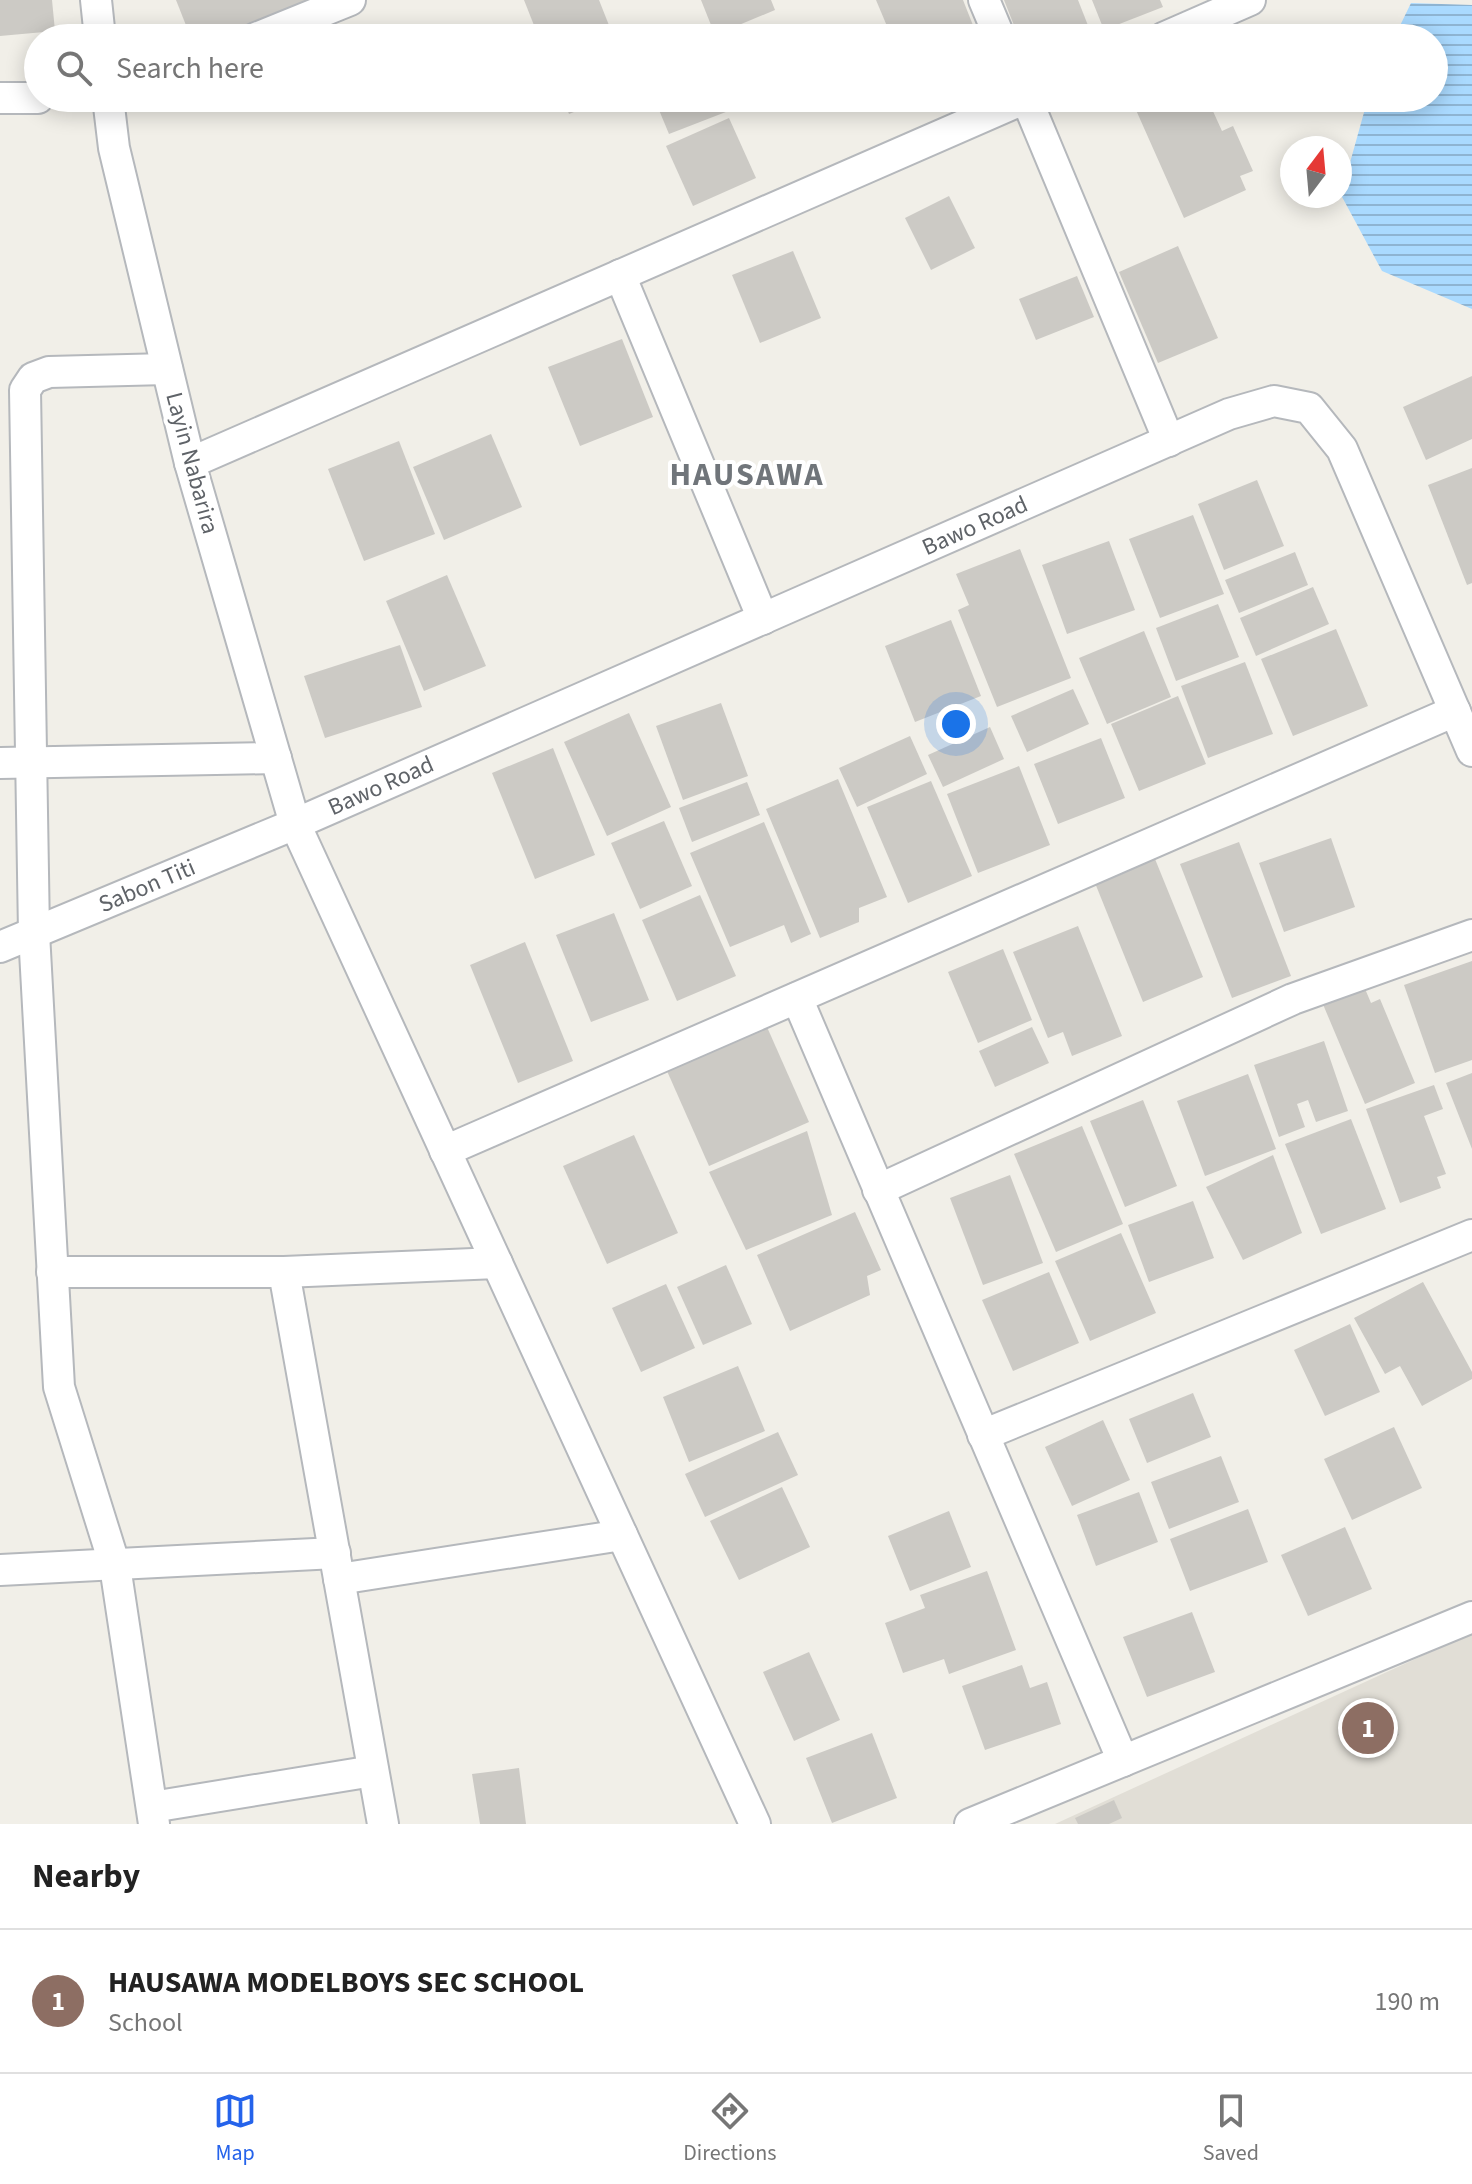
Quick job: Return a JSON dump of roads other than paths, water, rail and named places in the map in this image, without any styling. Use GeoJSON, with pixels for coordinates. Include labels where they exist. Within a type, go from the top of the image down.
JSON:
{"type":"FeatureCollection","features":[{"type":"Feature","properties":{"kind":"street"},"geometry":{"type":"LineString","coordinates":[[96,0],[99,24]]}},
{"type":"Feature","properties":{"kind":"street"},"geometry":{"type":"LineString","coordinates":[[291,24],[350,0]]}},
{"type":"Feature","properties":{"kind":"street"},"geometry":{"type":"LineString","coordinates":[[984,0],[994,24]]}},
{"type":"Feature","properties":{"kind":"street"},"geometry":{"type":"LineString","coordinates":[[1195,24],[1250,0]]}},
{"type":"Feature","properties":{"kind":"street"},"geometry":{"type":"LineString","coordinates":[[0,98],[24,98]]}},
{"type":"Feature","properties":{"kind":"street","name":"Layin Nabarira"},"geometry":{"type":"LineString","coordinates":[[110,112],[114,148],[190,463],[295,824],[755,1824]]}},
{"type":"Feature","properties":{"kind":"street"},"geometry":{"type":"LineString","coordinates":[[190,463],[994,112]]}},
{"type":"Feature","properties":{"kind":"street"},"geometry":{"type":"LineString","coordinates":[[1032,112],[1169,441]]}},
{"type":"Feature","properties":{"kind":"street"},"geometry":{"type":"LineString","coordinates":[[620,275],[763,619]]}},
{"type":"Feature","properties":{"kind":"street"},"geometry":{"type":"LineString","coordinates":[[167,369],[49,372],[27,384],[34,933],[59,1387],[115,1566],[153,1816],[373,1771]]}},
{"type":"Feature","properties":{"kind":"street","name":"Bawo Road"},"geometry":{"type":"LineString","coordinates":[[295,824],[1229,414],[1274,401],[1309,408],[1342,449],[1472,751]]}},
{"type":"Feature","properties":{"kind":"street"},"geometry":{"type":"LineString","coordinates":[[445,1151],[1455,711]]}},
{"type":"Feature","properties":{"kind":"street"},"geometry":{"type":"LineString","coordinates":[[0,763],[276,758]]}},
{"type":"Feature","properties":{"kind":"street","name":"Sabon Titi"},"geometry":{"type":"LineString","coordinates":[[0,947],[295,824]]}},
{"type":"Feature","properties":{"kind":"street"},"geometry":{"type":"LineString","coordinates":[[878,1190],[1293,999],[1472,935]]}},
{"type":"Feature","properties":{"kind":"street"},"geometry":{"type":"LineString","coordinates":[[797,998],[1123,1761]]}},
{"type":"Feature","properties":{"kind":"street"},"geometry":{"type":"LineString","coordinates":[[983,1435],[1472,1235]]}},
{"type":"Feature","properties":{"kind":"street"},"geometry":{"type":"LineString","coordinates":[[52,1272],[284,1272],[497,1263]]}},
{"type":"Feature","properties":{"kind":"street"},"geometry":{"type":"LineString","coordinates":[[284,1272],[383,1824]]}},
{"type":"Feature","properties":{"kind":"street"},"geometry":{"type":"LineString","coordinates":[[0,1570],[115,1566],[337,1566],[622,1535]]}},
{"type":"Feature","properties":{"kind":"street"},"geometry":{"type":"LineString","coordinates":[[970,1824],[1472,1617]]}},
{"type":"Feature","properties":{"kind":"water"},"geometry":{"type":"Polygon","coordinates":[[[1411,3],[1472,5],[1472,309],[1382,271],[1348,208],[1352,208],[1352,155],[1364,112],[1448,112],[1448,24],[1401,24],[1411,3]]]}},
{"type":"Feature","properties":{"kind":"place","name":"HAUSAWA MODELBOYS SEC SCHOOL"},"geometry":{"type":"Point","coordinates":[1368,1728]}},
{"type":"Feature","properties":{"kind":"district","name":"HAUSAWA"},"geometry":{"type":"Point","coordinates":[747,475]}}]}
